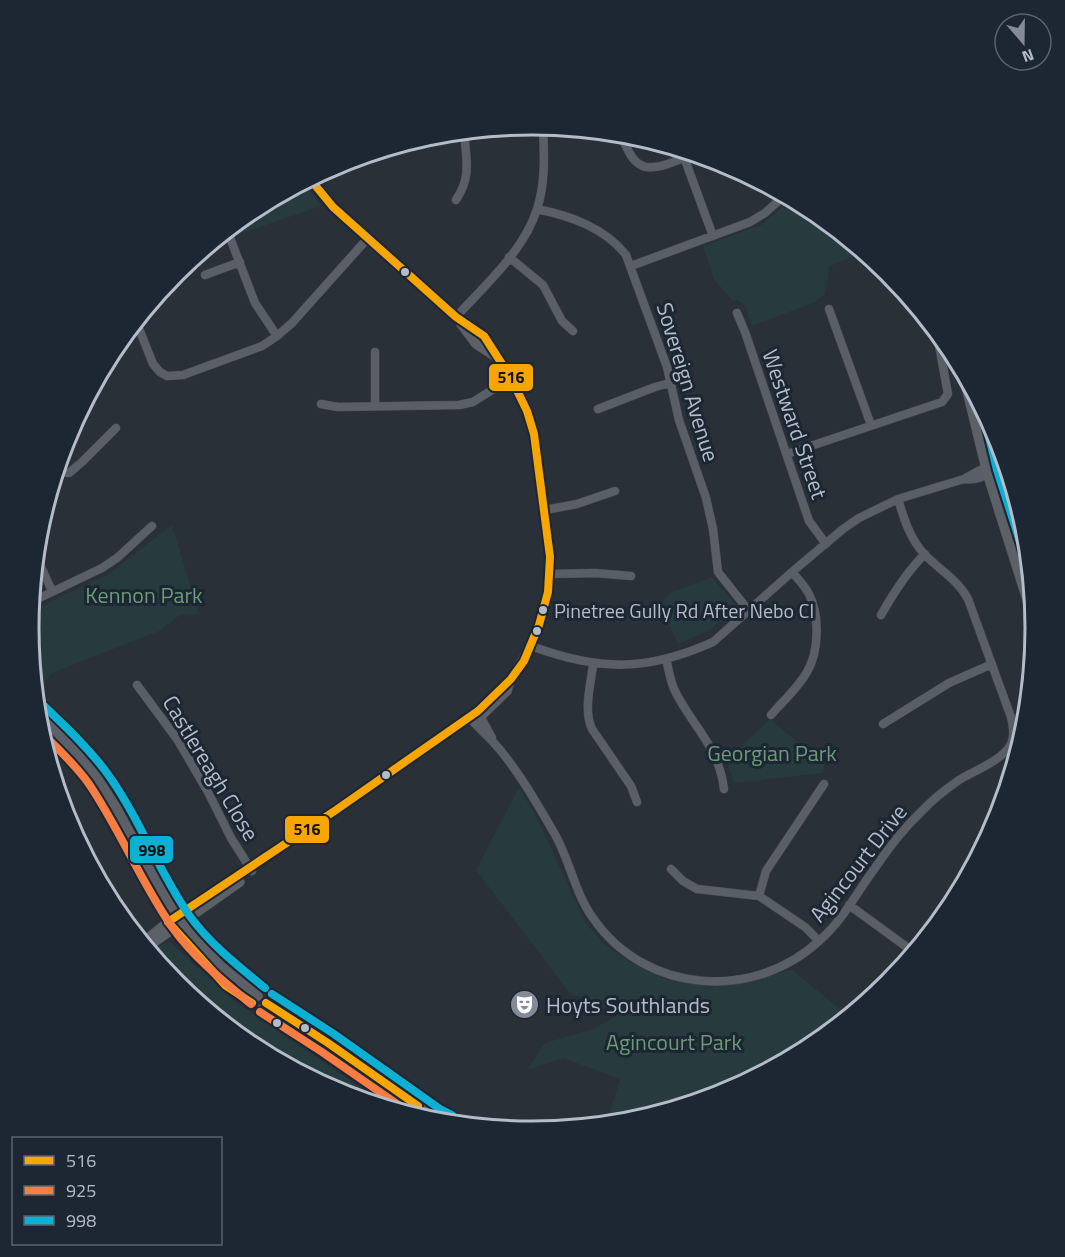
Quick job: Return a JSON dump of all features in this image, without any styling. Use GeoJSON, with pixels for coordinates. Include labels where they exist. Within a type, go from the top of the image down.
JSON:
{"type":"FeatureCollection","features":[{"type":"Feature","properties":{"kind":"main road"},"geometry":{"type":"LineString","coordinates":[[149,939],[476,717],[511,679],[524,661],[544,610],[550,574],[534,434],[527,411],[512,378],[484,336],[456,317],[333,207],[315,185]]}},
{"type":"Feature","properties":{"kind":"main road"},"geometry":{"type":"LineString","coordinates":[[969,399],[987,473],[1025,592]]}},
{"type":"Feature","properties":{"kind":"main road"},"geometry":{"type":"LineString","coordinates":[[1000,470],[1009,500]]}},
{"type":"Feature","properties":{"kind":"main road"},"geometry":{"type":"LineString","coordinates":[[152,943],[175,922],[251,869],[476,717]]}},
{"type":"Feature","properties":{"kind":"main road"},"geometry":{"type":"LineString","coordinates":[[48,723],[74,749],[96,776],[116,807],[175,922]]}},
{"type":"Feature","properties":{"kind":"main road"},"geometry":{"type":"LineString","coordinates":[[52,739],[67,754],[109,811],[152,896],[175,922],[255,999],[264,998],[264,1006],[421,1109]]}},
{"type":"Feature","properties":{"kind":"main road"},"geometry":{"type":"LineString","coordinates":[[296,1028],[404,1105]]}},
{"type":"Feature","properties":{"kind":"street"},"geometry":{"type":"LineString","coordinates":[[456,317],[509,258],[527,233],[537,210],[544,173],[543,135]]}},
{"type":"Feature","properties":{"kind":"street"},"geometry":{"type":"LineString","coordinates":[[456,200],[464,188],[467,169],[465,140]]}},
{"type":"Feature","properties":{"kind":"street"},"geometry":{"type":"LineString","coordinates":[[625,143],[638,164],[647,168],[681,158]]}},
{"type":"Feature","properties":{"kind":"street"},"geometry":{"type":"LineString","coordinates":[[685,159],[713,236]]}},
{"type":"Feature","properties":{"kind":"street"},"geometry":{"type":"LineString","coordinates":[[631,266],[757,219],[778,201]]}},
{"type":"Feature","properties":{"kind":"street","name":"Sovereign Avenue"},"geometry":{"type":"LineString","coordinates":[[537,210],[586,224],[602,232],[617,244],[631,266],[667,367],[679,420],[710,515],[718,572],[749,611]]}},
{"type":"Feature","properties":{"kind":"street"},"geometry":{"type":"LineString","coordinates":[[230,238],[255,303],[277,336]]}},
{"type":"Feature","properties":{"kind":"street"},"geometry":{"type":"LineString","coordinates":[[140,330],[153,364],[160,372],[176,377],[262,346],[292,323],[368,238]]}},
{"type":"Feature","properties":{"kind":"street"},"geometry":{"type":"LineString","coordinates":[[509,258],[543,285],[562,321],[573,331]]}},
{"type":"Feature","properties":{"kind":"street"},"geometry":{"type":"LineString","coordinates":[[205,275],[240,262]]}},
{"type":"Feature","properties":{"kind":"street"},"geometry":{"type":"LineString","coordinates":[[829,309],[871,425]]}},
{"type":"Feature","properties":{"kind":"street","name":"Westward Street"},"geometry":{"type":"LineString","coordinates":[[736,313],[809,520],[826,544]]}},
{"type":"Feature","properties":{"kind":"street"},"geometry":{"type":"LineString","coordinates":[[787,454],[942,402],[948,394],[940,350]]}},
{"type":"Feature","properties":{"kind":"street"},"geometry":{"type":"LineString","coordinates":[[375,352],[375,405]]}},
{"type":"Feature","properties":{"kind":"street"},"geometry":{"type":"LineString","coordinates":[[321,404],[338,406],[459,405],[473,402],[512,378]]}},
{"type":"Feature","properties":{"kind":"street"},"geometry":{"type":"LineString","coordinates":[[598,409],[670,383]]}},
{"type":"Feature","properties":{"kind":"street"},"geometry":{"type":"LineString","coordinates":[[64,473],[69,473],[82,462],[116,428]]}},
{"type":"Feature","properties":{"kind":"street"},"geometry":{"type":"LineString","coordinates":[[987,473],[992,463],[991,447]]}},
{"type":"Feature","properties":{"kind":"street"},"geometry":{"type":"LineString","coordinates":[[531,646],[561,657],[615,666],[666,659],[689,653],[713,642],[792,572],[859,518],[898,499],[964,479],[980,470],[1004,485]]}},
{"type":"Feature","properties":{"kind":"street"},"geometry":{"type":"LineString","coordinates":[[544,510],[577,504],[615,491]]}},
{"type":"Feature","properties":{"kind":"street","name":"Agincourt Drive"},"geometry":{"type":"LineString","coordinates":[[476,717],[518,775],[555,833],[580,895],[592,918],[614,942],[632,957],[683,979],[709,982],[747,979],[765,974],[789,962],[819,941],[849,905],[881,858],[908,824],[957,782],[1000,756],[1011,743],[1014,728],[1011,717],[964,591],[925,554],[909,533],[898,499]]}},
{"type":"Feature","properties":{"kind":"street"},"geometry":{"type":"LineString","coordinates":[[40,597],[102,568],[117,558],[152,526]]}},
{"type":"Feature","properties":{"kind":"street"},"geometry":{"type":"LineString","coordinates":[[882,615],[909,572],[925,554]]}},
{"type":"Feature","properties":{"kind":"street"},"geometry":{"type":"LineString","coordinates":[[42,570],[52,591]]}},
{"type":"Feature","properties":{"kind":"street"},"geometry":{"type":"LineString","coordinates":[[771,715],[803,679],[816,651],[817,628],[810,595],[792,572]]}},
{"type":"Feature","properties":{"kind":"street"},"geometry":{"type":"LineString","coordinates":[[550,574],[595,573],[631,576]]}},
{"type":"Feature","properties":{"kind":"street"},"geometry":{"type":"LineString","coordinates":[[666,659],[675,692],[716,755],[724,789]]}},
{"type":"Feature","properties":{"kind":"street"},"geometry":{"type":"LineString","coordinates":[[594,664],[587,710],[588,720],[631,786],[637,802]]}},
{"type":"Feature","properties":{"kind":"street"},"geometry":{"type":"LineString","coordinates":[[883,724],[949,683],[992,664]]}},
{"type":"Feature","properties":{"kind":"street","name":"Castlereagh Close"},"geometry":{"type":"LineString","coordinates":[[136,685],[177,739],[208,792],[231,838],[251,869]]}},
{"type":"Feature","properties":{"kind":"street"},"geometry":{"type":"LineString","coordinates":[[759,896],[766,871],[824,784]]}},
{"type":"Feature","properties":{"kind":"street"},"geometry":{"type":"LineString","coordinates":[[671,869],[683,881],[697,889],[759,896],[806,927],[819,941]]}},
{"type":"Feature","properties":{"kind":"street"},"geometry":{"type":"LineString","coordinates":[[849,905],[909,948]]}},
{"type":"Feature","properties":{"kind":"green space"},"geometry":{"type":"Polygon","coordinates":[[[308,189],[321,206],[234,236],[258,218],[308,189]]]}},
{"type":"Feature","properties":{"kind":"green space"},"geometry":{"type":"Polygon","coordinates":[[[785,204],[807,218],[856,255],[829,266],[825,294],[815,302],[752,326],[745,305],[737,300],[733,301],[714,279],[703,246],[761,225],[785,204]]]}},
{"type":"Feature","properties":{"kind":"green space","name":"Kennon Park"},"geometry":{"type":"Polygon","coordinates":[[[172,525],[199,614],[180,615],[159,631],[52,673],[42,685],[40,609],[55,599],[109,574],[172,525]]]}},
{"type":"Feature","properties":{"kind":"green space"},"geometry":{"type":"Polygon","coordinates":[[[712,577],[737,607],[710,630],[678,644],[659,605],[672,592],[712,577]]]}},
{"type":"Feature","properties":{"kind":"green space","name":"Georgian Park"},"geometry":{"type":"Polygon","coordinates":[[[770,719],[825,765],[823,773],[734,783],[726,761],[770,719]]]}},
{"type":"Feature","properties":{"kind":"green space","name":"Agincourt Park"},"geometry":{"type":"Polygon","coordinates":[[[519,787],[537,818],[585,922],[605,945],[630,962],[666,979],[713,987],[792,970],[843,1012],[807,1039],[751,1071],[691,1096],[609,1116],[620,1079],[563,1058],[527,1070],[545,1043],[593,1029],[621,1013],[570,993],[476,870],[519,787]]]}},
{"type":"Feature","properties":{"kind":"green space"},"geometry":{"type":"Polygon","coordinates":[[[170,942],[234,1001],[372,1095],[314,1071],[258,1039],[207,1000],[161,954],[156,948],[170,942]]]}},
{"type":"Feature","properties":{"kind":"transit line","name":"516"},"geometry":{"type":"LineString","coordinates":[[252,1003],[226,986],[168,922],[336,810],[478,711],[511,679],[524,661],[539,625],[548,592],[550,557],[534,434],[527,411],[511,378],[484,336],[456,317],[333,207],[315,185]]}},
{"type":"Feature","properties":{"kind":"transit line","name":"998"},"geometry":{"type":"LineString","coordinates":[[993,451],[1017,533]]}},
{"type":"Feature","properties":{"kind":"transit line","name":"998"},"geometry":{"type":"LineString","coordinates":[[45,707],[90,752],[116,786],[189,915],[224,954],[265,988]]}},
{"type":"Feature","properties":{"kind":"transit line","name":"925"},"geometry":{"type":"LineString","coordinates":[[53,744],[89,784],[111,819],[150,892],[180,938],[209,968],[251,1004]]}},
{"type":"Feature","properties":{"kind":"transit line","name":"998"},"geometry":{"type":"LineString","coordinates":[[272,994],[452,1115]]}},
{"type":"Feature","properties":{"kind":"transit line","name":"516"},"geometry":{"type":"LineString","coordinates":[[266,1003],[418,1106]]}},
{"type":"Feature","properties":{"kind":"transit line","name":"925"},"geometry":{"type":"LineString","coordinates":[[260,1012],[394,1102]]}},
{"type":"Feature","properties":{"kind":"place","name":"Pinetree Gully Rd After Nebo Cl"},"geometry":{"type":"Point","coordinates":[543,610]}},
{"type":"Feature","properties":{"kind":"place","name":"Hoyts Southlands"},"geometry":{"type":"Point","coordinates":[525,1005]}}]}
